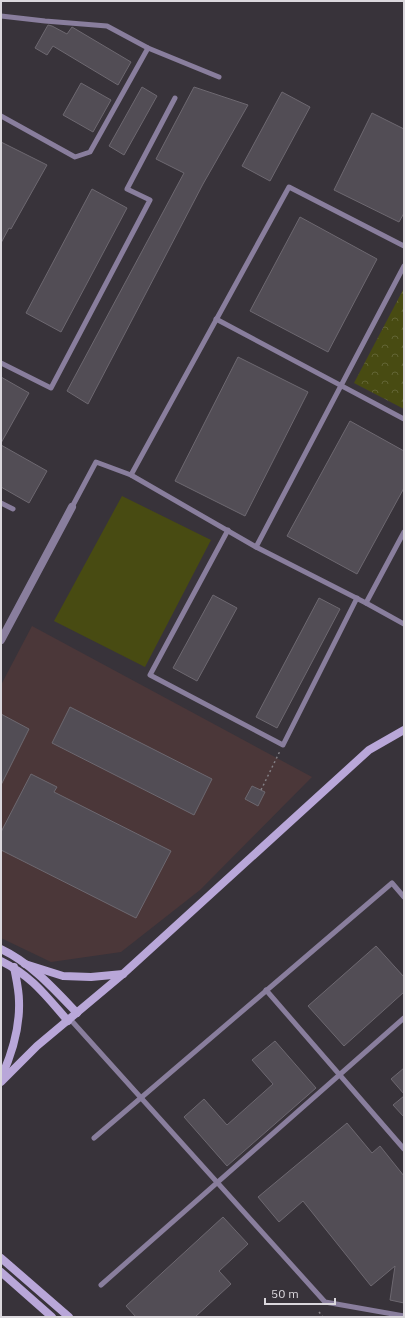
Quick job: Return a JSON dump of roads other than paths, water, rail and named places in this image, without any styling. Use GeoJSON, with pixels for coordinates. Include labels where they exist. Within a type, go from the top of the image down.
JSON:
{"type":"FeatureCollection","features":[{"type":"Feature","properties":{"kind":"street"},"geometry":{"type":"LineString","coordinates":[[1,640],[72,507]]}},
{"type":"Feature","properties":{"kind":"street"},"geometry":{"type":"LineString","coordinates":[[1,1082],[37,1046],[123,974],[369,750],[404,730]]}},
{"type":"Feature","properties":{"kind":"street"},"geometry":{"type":"LineString","coordinates":[[1,949],[10,953],[49,984],[72,1018]]}},
{"type":"Feature","properties":{"kind":"street"},"geometry":{"type":"LineString","coordinates":[[1,961],[14,967],[34,982],[72,1018]]}},
{"type":"Feature","properties":{"kind":"street"},"geometry":{"type":"LineString","coordinates":[[25,964],[63,976],[91,977],[123,974]]}},
{"type":"Feature","properties":{"kind":"street"},"geometry":{"type":"LineString","coordinates":[[1,1078],[7,1066],[17,1035],[19,1000],[14,967]]}},
{"type":"Feature","properties":{"kind":"street"},"geometry":{"type":"LineString","coordinates":[[1,1258],[69,1317]]}},
{"type":"Feature","properties":{"kind":"street"},"geometry":{"type":"LineString","coordinates":[[1,1272],[52,1317]]}},
{"type":"Feature","properties":{"kind":"lane"},"geometry":{"type":"LineString","coordinates":[[1,16],[107,26],[148,48],[219,77]]}},
{"type":"Feature","properties":{"kind":"lane"},"geometry":{"type":"LineString","coordinates":[[1,116],[75,156],[90,152],[148,48]]}},
{"type":"Feature","properties":{"kind":"lane"},"geometry":{"type":"LineString","coordinates":[[1,363],[51,388],[150,200],[128,188],[175,98]]}},
{"type":"Feature","properties":{"kind":"lane"},"geometry":{"type":"LineString","coordinates":[[131,475],[289,187],[404,246]]}},
{"type":"Feature","properties":{"kind":"lane"},"geometry":{"type":"LineString","coordinates":[[256,547],[404,266]]}},
{"type":"Feature","properties":{"kind":"lane"},"geometry":{"type":"LineString","coordinates":[[216,319],[404,419]]}},
{"type":"Feature","properties":{"kind":"lane"},"geometry":{"type":"LineString","coordinates":[[72,507],[96,462],[131,475],[256,547],[358,598],[404,624]]}},
{"type":"Feature","properties":{"kind":"lane"},"geometry":{"type":"LineString","coordinates":[[1,503],[13,509]]}},
{"type":"Feature","properties":{"kind":"lane"},"geometry":{"type":"LineString","coordinates":[[228,530],[150,675],[283,745],[358,598]]}},
{"type":"Feature","properties":{"kind":"lane"},"geometry":{"type":"LineString","coordinates":[[366,603],[404,532]]}},
{"type":"Feature","properties":{"kind":"lane"},"geometry":{"type":"LineString","coordinates":[[94,1138],[392,883],[404,897]]}},
{"type":"Feature","properties":{"kind":"lane"},"geometry":{"type":"LineString","coordinates":[[266,990],[404,1149]]}},
{"type":"Feature","properties":{"kind":"lane"},"geometry":{"type":"LineString","coordinates":[[72,1018],[325,1302],[404,1316]]}},
{"type":"Feature","properties":{"kind":"lane"},"geometry":{"type":"LineString","coordinates":[[101,1285],[404,1018]]}}]}
